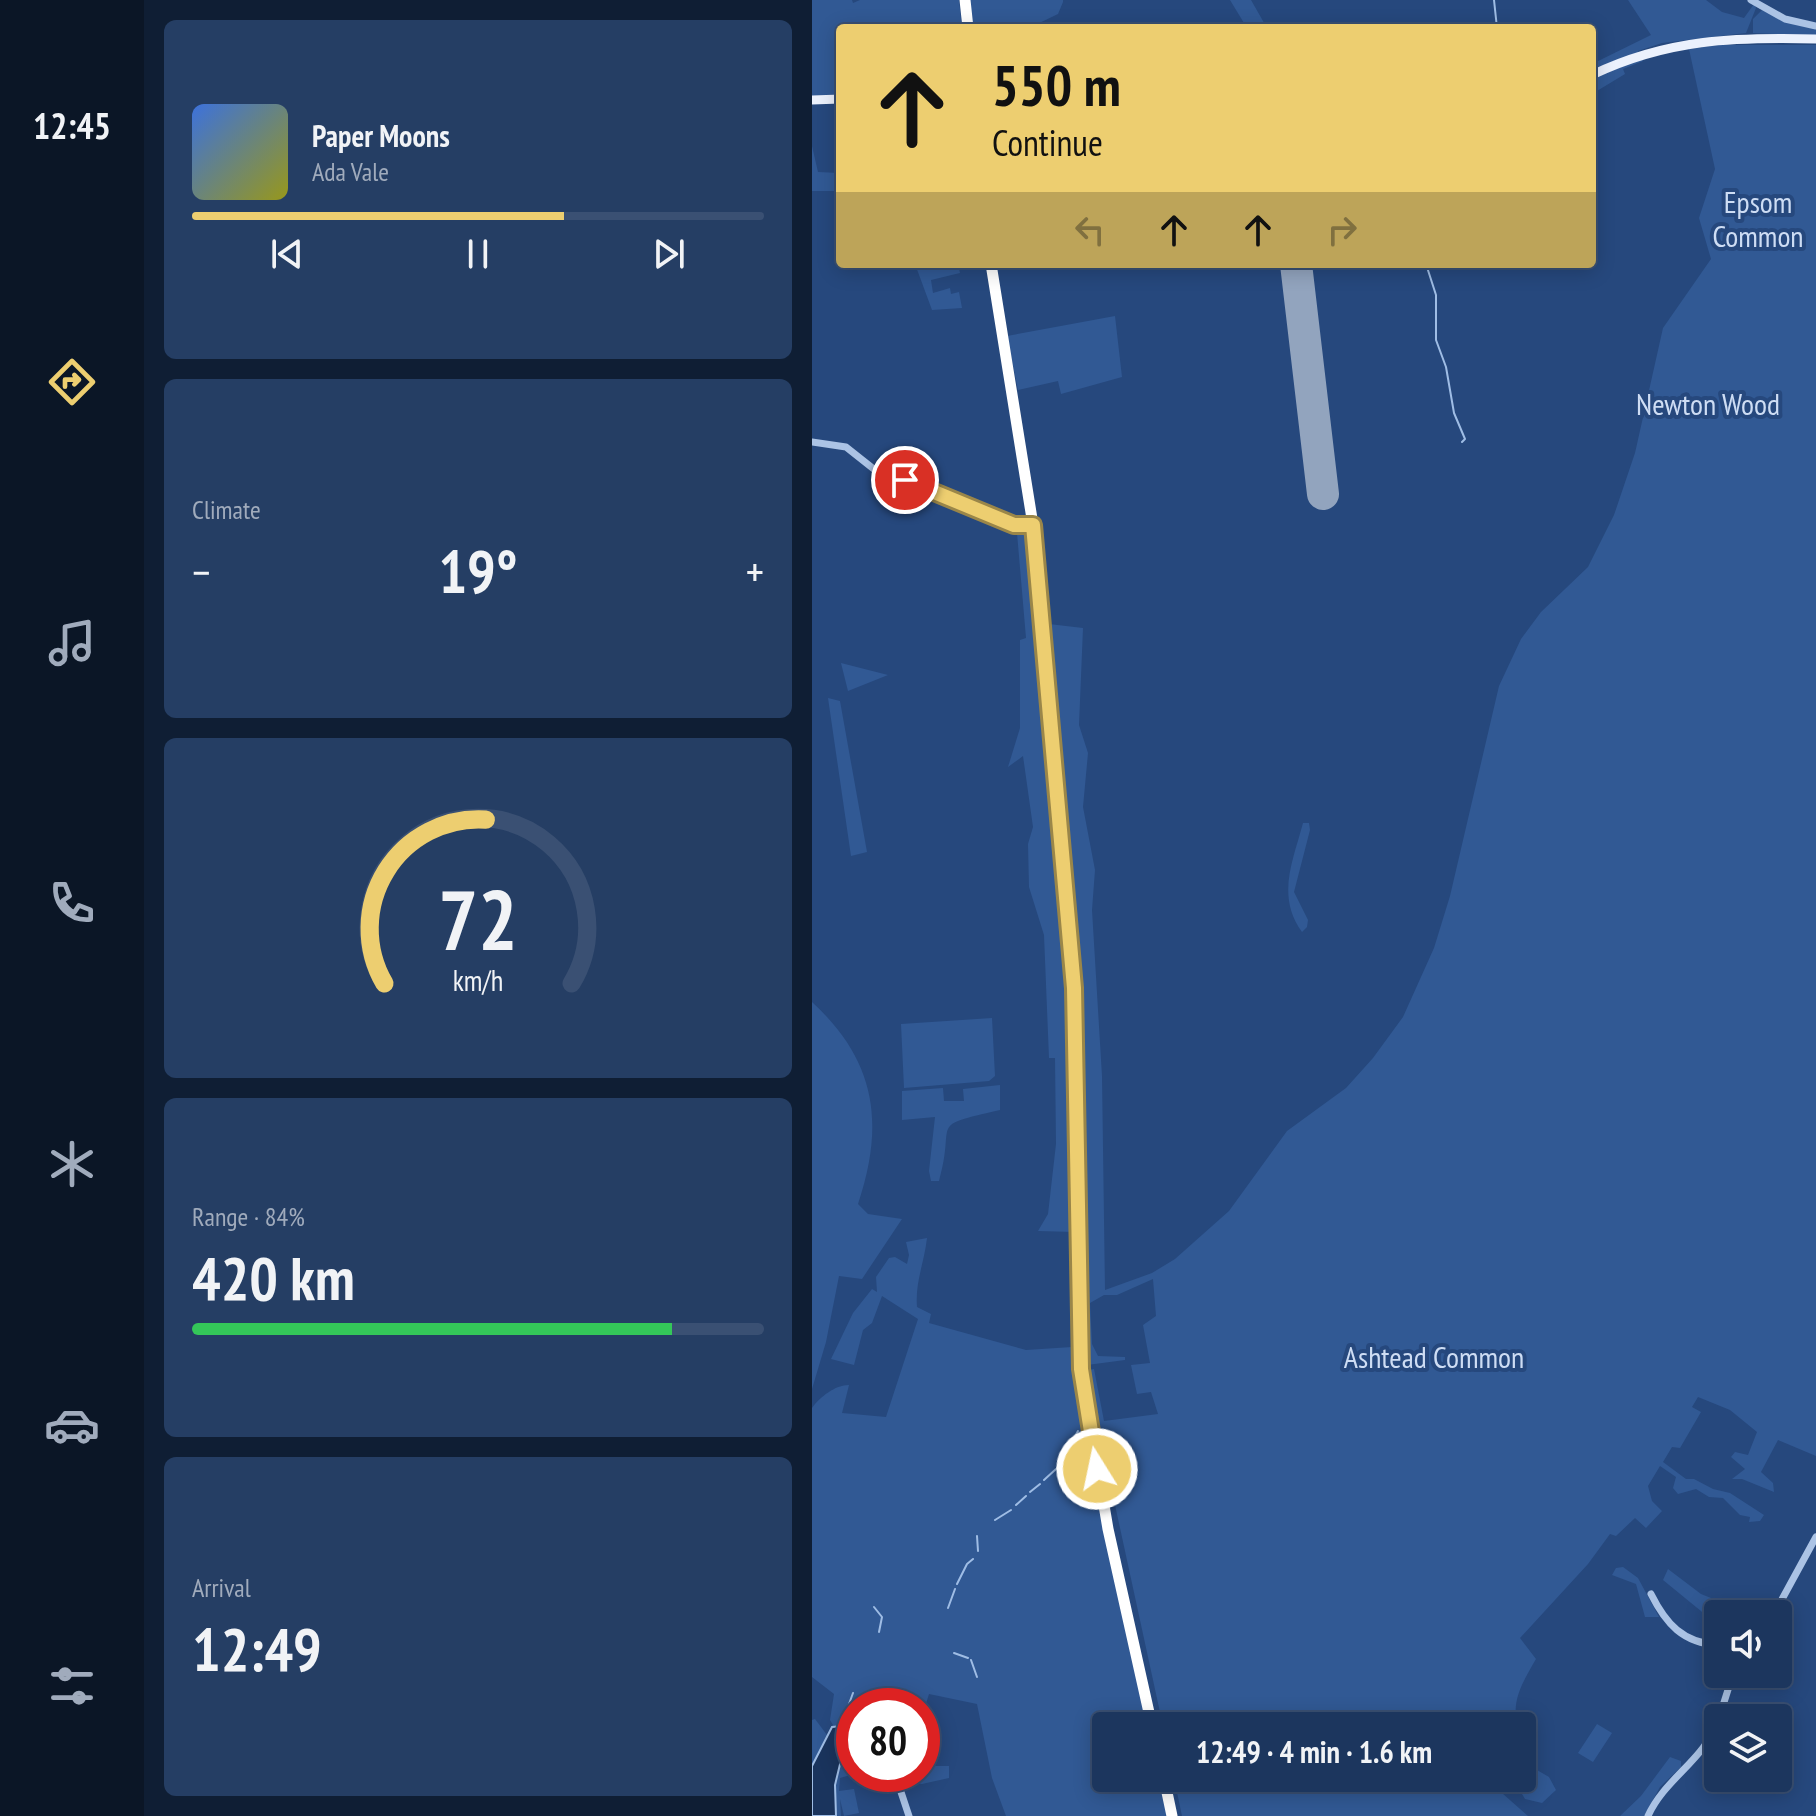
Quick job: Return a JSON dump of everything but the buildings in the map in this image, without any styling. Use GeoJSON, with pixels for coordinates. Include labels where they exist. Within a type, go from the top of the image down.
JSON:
{"type":"FeatureCollection","features":[{"type":"Feature","properties":{"kind":"highway"},"geometry":{"type":"LineString","coordinates":[[965,0],[968,24]]}},
{"type":"Feature","properties":{"kind":"highway"},"geometry":{"type":"LineString","coordinates":[[992,268],[1033,525],[1066,879],[1074,988],[1081,1369],[1108,1529],[1149,1712]]}},
{"type":"Feature","properties":{"kind":"highway"},"geometry":{"type":"LineString","coordinates":[[1167,1792],[1172,1816]]}},
{"type":"Feature","properties":{"kind":"main road"},"geometry":{"type":"LineString","coordinates":[[1596,73],[1637,56],[1722,38],[1816,39]]}},
{"type":"Feature","properties":{"kind":"main road"},"geometry":{"type":"LineString","coordinates":[[812,100],[836,99]]}},
{"type":"Feature","properties":{"kind":"street"},"geometry":{"type":"LineString","coordinates":[[1751,0],[1785,19],[1816,26]]}},
{"type":"Feature","properties":{"kind":"street"},"geometry":{"type":"LineString","coordinates":[[812,442],[846,447],[875,470],[934,490],[1014,525],[1033,525]]}},
{"type":"Feature","properties":{"kind":"street"},"geometry":{"type":"LineString","coordinates":[[1782,1600],[1816,1537]]}},
{"type":"Feature","properties":{"kind":"street"},"geometry":{"type":"LineString","coordinates":[[1651,1594],[1675,1631],[1686,1638],[1704,1642]]}},
{"type":"Feature","properties":{"kind":"street"},"geometry":{"type":"LineString","coordinates":[[1648,1816],[1654,1802],[1704,1749]]}},
{"type":"Feature","properties":{"kind":"street"},"geometry":{"type":"LineString","coordinates":[[901,1792],[909,1816]]}},
{"type":"Feature","properties":{"kind":"green space"},"geometry":{"type":"Polygon","coordinates":[[[812,0],[852,0],[853,3],[860,0],[959,0],[962,24],[836,24],[836,94],[812,96],[812,0]]]}},
{"type":"Feature","properties":{"kind":"green space"},"geometry":{"type":"Polygon","coordinates":[[[969,0],[1063,0],[1058,14],[1037,24],[972,24],[969,0]]]}},
{"type":"Feature","properties":{"kind":"green space"},"geometry":{"type":"Polygon","coordinates":[[[1230,0],[1251,0],[1265,24],[1245,24],[1230,0]]]}},
{"type":"Feature","properties":{"kind":"green space"},"geometry":{"type":"Polygon","coordinates":[[[1628,0],[1706,0],[1722,12],[1744,18],[1754,4],[1756,8],[1746,33],[1662,43],[1638,51],[1643,61],[1623,69],[1625,74],[1596,92],[1596,62],[1651,35],[1628,0]]]}},
{"type":"Feature","properties":{"kind":"green space"},"geometry":{"type":"Polygon","coordinates":[[[1762,10],[1796,25],[1816,28],[1816,36],[1753,33],[1753,19],[1762,10]]]}},
{"type":"Feature","properties":{"kind":"green space","name":"Ashtead Common"},"geometry":{"type":"Polygon","coordinates":[[[1719,45],[1816,45],[1816,1456],[1778,1440],[1761,1472],[1773,1483],[1774,1492],[1742,1479],[1732,1479],[1745,1469],[1731,1457],[1735,1452],[1748,1455],[1757,1432],[1730,1410],[1698,1397],[1692,1407],[1701,1412],[1680,1448],[1672,1447],[1663,1462],[1686,1479],[1694,1479],[1713,1489],[1730,1493],[1764,1515],[1760,1521],[1749,1522],[1750,1517],[1740,1515],[1723,1498],[1709,1497],[1696,1489],[1678,1494],[1673,1488],[1676,1477],[1660,1466],[1648,1486],[1652,1501],[1662,1511],[1646,1528],[1635,1518],[1616,1536],[1610,1534],[1588,1564],[1520,1638],[1536,1659],[1523,1683],[1516,1712],[1160,1712],[1097,1422],[1089,1370],[1094,1369],[1104,1421],[1158,1414],[1151,1392],[1137,1394],[1131,1365],[1150,1363],[1143,1325],[1156,1316],[1153,1279],[1117,1295],[1104,1295],[1090,1303],[1092,1344],[1098,1356],[1125,1357],[1125,1360],[1087,1365],[1081,1299],[1080,1041],[1049,624],[1083,628],[1079,725],[1088,753],[1083,807],[1095,870],[1092,910],[1102,1076],[1105,1290],[1152,1273],[1175,1259],[1229,1211],[1287,1131],[1346,1088],[1403,1017],[1434,948],[1450,896],[1499,686],[1521,639],[1541,612],[1588,567],[1614,515],[1635,453],[1663,328],[1711,259],[1699,218],[1715,169],[1689,49],[1719,45]]]}},
{"type":"Feature","properties":{"kind":"green space"},"geometry":{"type":"Polygon","coordinates":[[[812,146],[818,172],[836,173],[836,191],[812,191],[812,146]]]}},
{"type":"Feature","properties":{"kind":"green space"},"geometry":{"type":"Polygon","coordinates":[[[916,268],[959,268],[960,273],[931,280],[933,293],[950,288],[951,294],[959,292],[962,308],[932,310],[916,268]]]}},
{"type":"Feature","properties":{"kind":"green space"},"geometry":{"type":"Polygon","coordinates":[[[1115,316],[1122,377],[1061,394],[1058,381],[1018,390],[1007,336],[1115,316]]]}},
{"type":"Feature","properties":{"kind":"green space"},"geometry":{"type":"Polygon","coordinates":[[[1017,533],[1028,533],[1061,859],[1070,980],[1075,1232],[1038,1231],[1048,1214],[1056,1144],[1055,1058],[1049,1058],[1044,935],[1029,887],[1028,844],[1033,827],[1023,756],[1008,767],[1020,728],[1020,640],[1026,638],[1017,533]]]}},
{"type":"Feature","properties":{"kind":"green space"},"geometry":{"type":"Polygon","coordinates":[[[841,663],[888,675],[848,691],[841,663]]]}},
{"type":"Feature","properties":{"kind":"green space"},"geometry":{"type":"Polygon","coordinates":[[[828,698],[840,701],[867,852],[851,856],[828,698]]]}},
{"type":"Feature","properties":{"kind":"green space"},"geometry":{"type":"Polygon","coordinates":[[[1303,823],[1309,823],[1310,830],[1294,892],[1308,920],[1302,932],[1294,919],[1288,892],[1291,865],[1303,823]]]}},
{"type":"Feature","properties":{"kind":"green space"},"geometry":{"type":"Polygon","coordinates":[[[812,1002],[850,1047],[862,1070],[869,1095],[871,1147],[858,1204],[868,1214],[902,1219],[862,1279],[839,1276],[826,1342],[812,1389],[812,1002]]]}},
{"type":"Feature","properties":{"kind":"green space"},"geometry":{"type":"Polygon","coordinates":[[[992,1018],[995,1076],[989,1081],[904,1088],[901,1024],[992,1018]]]}},
{"type":"Feature","properties":{"kind":"green space"},"geometry":{"type":"Polygon","coordinates":[[[1000,1085],[1000,1110],[961,1120],[948,1129],[939,1181],[931,1181],[929,1171],[935,1117],[902,1120],[902,1091],[943,1088],[944,1101],[964,1101],[963,1089],[1000,1085]]]}},
{"type":"Feature","properties":{"kind":"green space"},"geometry":{"type":"Polygon","coordinates":[[[927,1238],[918,1281],[917,1307],[931,1314],[929,1323],[1026,1350],[1072,1347],[1075,1351],[1079,1389],[1144,1712],[1092,1712],[1092,1792],[1163,1792],[1167,1816],[1006,1816],[992,1778],[977,1704],[940,1696],[940,1688],[836,1688],[836,1792],[855,1792],[859,1813],[844,1816],[840,1799],[841,1816],[812,1816],[812,1720],[815,1719],[827,1735],[833,1725],[830,1720],[834,1694],[812,1677],[812,1408],[828,1392],[849,1385],[842,1413],[886,1417],[918,1319],[882,1296],[872,1323],[863,1330],[854,1365],[831,1359],[853,1313],[872,1289],[877,1292],[876,1277],[889,1258],[895,1257],[907,1264],[909,1255],[906,1242],[927,1238]]]}},
{"type":"Feature","properties":{"kind":"green space"},"geometry":{"type":"Polygon","coordinates":[[[1623,1567],[1638,1578],[1659,1617],[1645,1617],[1636,1584],[1612,1575],[1616,1568],[1623,1567]]]}},
{"type":"Feature","properties":{"kind":"green space"},"geometry":{"type":"Polygon","coordinates":[[[1668,1569],[1701,1594],[1716,1600],[1704,1600],[1704,1614],[1663,1580],[1668,1569]]]}},
{"type":"Feature","properties":{"kind":"green space"},"geometry":{"type":"Polygon","coordinates":[[[1597,1724],[1612,1733],[1593,1762],[1578,1753],[1597,1724]]]}},
{"type":"Feature","properties":{"kind":"green space"},"geometry":{"type":"Polygon","coordinates":[[[1670,1757],[1681,1761],[1681,1767],[1660,1787],[1644,1816],[1620,1816],[1641,1796],[1670,1757]]]}},
{"type":"Feature","properties":{"kind":"green space"},"geometry":{"type":"Polygon","coordinates":[[[940,1766],[949,1766],[949,1778],[940,1780],[940,1766]]]}},
{"type":"Feature","properties":{"kind":"green space"},"geometry":{"type":"Polygon","coordinates":[[[1536,1771],[1549,1777],[1556,1790],[1542,1803],[1525,1799],[1522,1794],[1536,1792],[1536,1771]]]}},
{"type":"Feature","properties":{"kind":"green space"},"geometry":{"type":"Polygon","coordinates":[[[1177,1792],[1501,1792],[1528,1816],[1182,1816],[1177,1792]]]}},
{"type":"Feature","properties":{"kind":"shaded area"},"geometry":{"type":"Polygon","coordinates":[[[832,1727],[836,1727],[836,1816],[812,1816],[812,1766],[832,1727]]]}},
{"type":"Feature","properties":{"kind":"waterway"},"geometry":{"type":"LineString","coordinates":[[1494,0],[1497,24]]}},
{"type":"Feature","properties":{"kind":"waterway"},"geometry":{"type":"LineString","coordinates":[[1427,268],[1436,295],[1436,340],[1446,367],[1454,413],[1465,439],[1462,442]]}},
{"type":"Feature","properties":{"kind":"waterway"},"geometry":{"type":"LineString","coordinates":[[1061,1461],[1078,1431]]}},
{"type":"Feature","properties":{"kind":"waterway"},"geometry":{"type":"LineString","coordinates":[[1044,1480],[1056,1469]]}},
{"type":"Feature","properties":{"kind":"waterway"},"geometry":{"type":"LineString","coordinates":[[1030,1492],[1040,1484]]}},
{"type":"Feature","properties":{"kind":"waterway"},"geometry":{"type":"LineString","coordinates":[[1016,1505],[1026,1496]]}},
{"type":"Feature","properties":{"kind":"waterway"},"geometry":{"type":"LineString","coordinates":[[995,1520],[1011,1510]]}},
{"type":"Feature","properties":{"kind":"waterway"},"geometry":{"type":"LineString","coordinates":[[977,1536],[978,1551]]}},
{"type":"Feature","properties":{"kind":"waterway"},"geometry":{"type":"LineString","coordinates":[[957,1584],[973,1559]]}},
{"type":"Feature","properties":{"kind":"waterway"},"geometry":{"type":"LineString","coordinates":[[948,1608],[955,1589]]}},
{"type":"Feature","properties":{"kind":"waterway"},"geometry":{"type":"LineString","coordinates":[[874,1607],[882,1617],[879,1632]]}},
{"type":"Feature","properties":{"kind":"waterway"},"geometry":{"type":"LineString","coordinates":[[954,1653],[968,1658]]}},
{"type":"Feature","properties":{"kind":"waterway"},"geometry":{"type":"LineString","coordinates":[[971,1660],[977,1677]]}},
{"type":"Feature","properties":{"kind":"runway"},"geometry":{"type":"LineString","coordinates":[[1296,268],[1323,494]]}},
{"type":"Feature","properties":{"kind":"route"},"geometry":{"type":"LineString","coordinates":[[905,480],[1014,525],[1033,525],[1044,620],[1074,988],[1081,1369],[1097,1469]]}},
{"type":"Feature","properties":{"kind":"park label","name":"Epsom Common"},"geometry":{"type":"Point","coordinates":[1758,218]}},
{"type":"Feature","properties":{"kind":"park label","name":"Newton Wood"},"geometry":{"type":"Point","coordinates":[1708,403]}}]}
